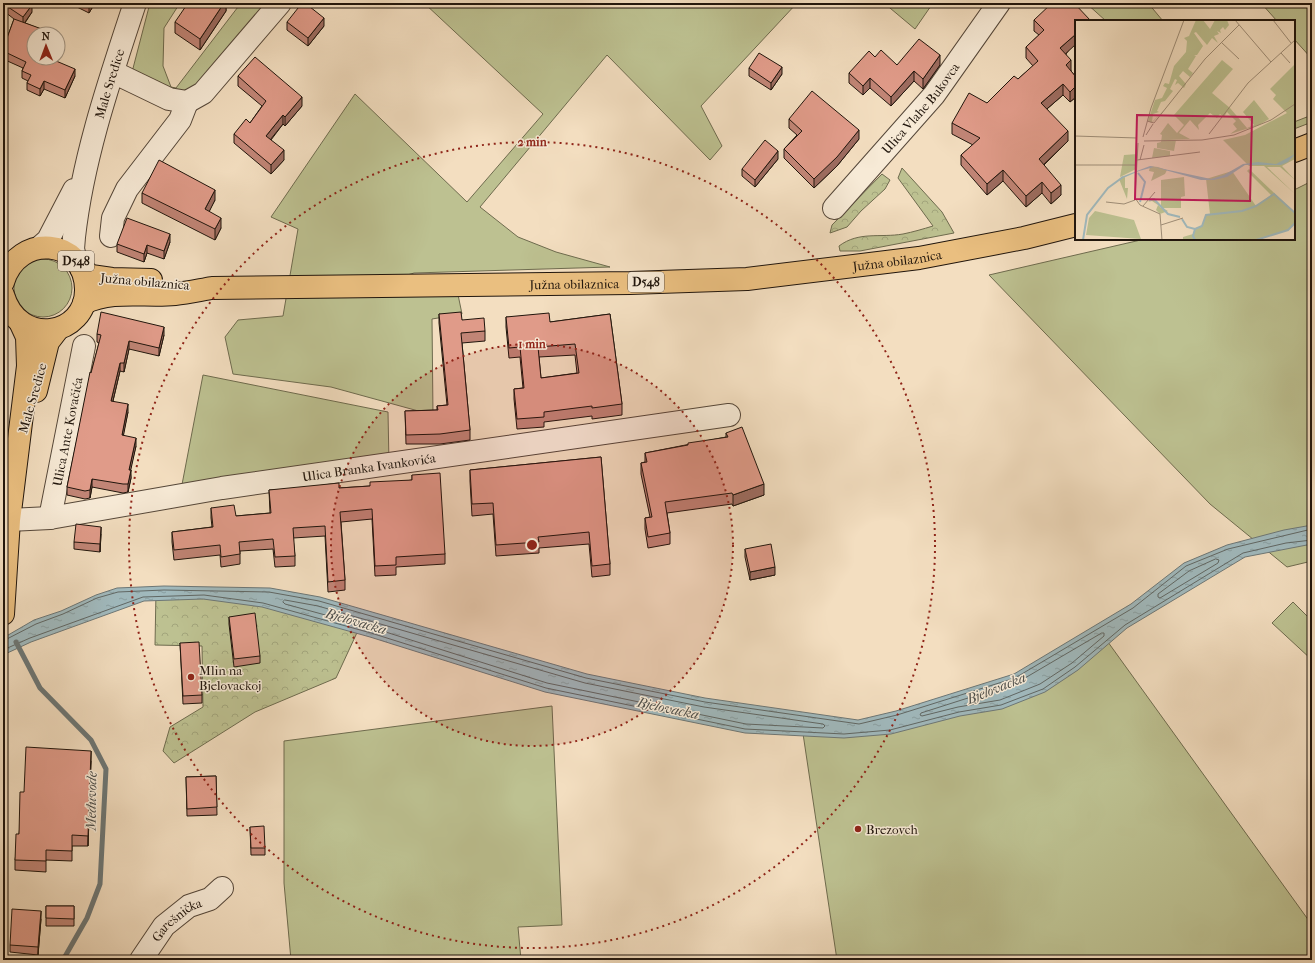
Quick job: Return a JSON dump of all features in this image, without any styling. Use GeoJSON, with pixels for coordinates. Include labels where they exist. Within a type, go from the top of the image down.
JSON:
{"type":"FeatureCollection","features":[{"type":"Feature","properties":{"kind":"main road"},"geometry":{"type":"LineString","coordinates":[[1295,151],[1312,144]]}},
{"type":"Feature","properties":{"kind":"main road","name":"Južna obilaznica"},"geometry":{"type":"LineString","coordinates":[[84,303],[93,298],[112,295],[175,294],[212,288],[630,283],[747,279],[919,258],[1024,238],[1075,225]]}},
{"type":"Feature","properties":{"kind":"main road","name":"D548"},"geometry":{"type":"LineString","coordinates":[[4,275],[15,260],[26,251],[40,247],[53,248],[66,253],[78,265],[85,279],[86,291],[84,303]]}},
{"type":"Feature","properties":{"kind":"main road","name":"Južna obilaznica"},"geometry":{"type":"LineString","coordinates":[[78,265],[91,276],[112,279],[162,280],[212,288]]}},
{"type":"Feature","properties":{"kind":"main road"},"geometry":{"type":"LineString","coordinates":[[4,302],[13,316],[21,324],[33,329],[45,331],[58,328],[69,323],[78,314],[84,303]]}},
{"type":"Feature","properties":{"kind":"main road","name":"Male Sredice"},"geometry":{"type":"LineString","coordinates":[[3,614],[9,520],[28,354],[27,338],[21,324]]}},
{"type":"Feature","properties":{"kind":"main road","name":"Male Sredice"},"geometry":{"type":"LineString","coordinates":[[18,447],[33,400],[48,342],[58,328]]}},
{"type":"Feature","properties":{"kind":"street","name":"Male Sredice"},"geometry":{"type":"LineString","coordinates":[[78,265],[73,249],[86,166],[113,72],[135,3]]}},
{"type":"Feature","properties":{"kind":"street"},"geometry":{"type":"LineString","coordinates":[[113,72],[169,99],[187,102],[203,93],[280,3]]}},
{"type":"Feature","properties":{"kind":"street","name":"Ulica Vlahe Bukovca"},"geometry":{"type":"LineString","coordinates":[[834,208],[934,95],[999,3]]}},
{"type":"Feature","properties":{"kind":"street"},"geometry":{"type":"LineString","coordinates":[[111,236],[113,218],[127,189],[180,120],[187,102]]}},
{"type":"Feature","properties":{"kind":"street","name":"Male Sredice"},"geometry":{"type":"LineString","coordinates":[[40,247],[48,240],[59,222],[86,166]]}},
{"type":"Feature","properties":{"kind":"street","name":"Ulica Ante Kovačića"},"geometry":{"type":"LineString","coordinates":[[50,518],[84,346]]}},
{"type":"Feature","properties":{"kind":"street","name":"Ulica Branka Ivankovića"},"geometry":{"type":"LineString","coordinates":[[9,520],[50,518],[222,488],[729,415]]}},
{"type":"Feature","properties":{"kind":"street","name":"Garešnička"},"geometry":{"type":"LineString","coordinates":[[141,960],[164,926],[189,906],[210,899],[222,888]]}},
{"type":"Feature","properties":{"kind":"green space"},"geometry":{"type":"Polygon","coordinates":[[[150,3],[180,3],[164,28],[163,66],[171,87],[176,88],[241,3],[268,3],[184,98],[131,76],[150,3]]]}},
{"type":"Feature","properties":{"kind":"green space"},"geometry":{"type":"Polygon","coordinates":[[[424,3],[797,3],[701,106],[722,146],[710,160],[607,55],[480,207],[518,237],[556,252],[610,267],[414,273],[404,276],[456,285],[462,314],[432,319],[433,415],[331,387],[233,374],[225,337],[238,320],[283,316],[298,229],[271,217],[355,94],[467,202],[543,114],[424,3]]]}},
{"type":"Feature","properties":{"kind":"green space"},"geometry":{"type":"Polygon","coordinates":[[[884,3],[933,3],[915,29],[884,3]]]}},
{"type":"Feature","properties":{"kind":"green space"},"geometry":{"type":"Polygon","coordinates":[[[1086,3],[1148,3],[1162,20],[1105,20],[1086,3]]]}},
{"type":"Feature","properties":{"kind":"green space"},"geometry":{"type":"Polygon","coordinates":[[[1261,3],[1312,3],[1312,59],[1295,40],[1295,20],[1276,20],[1261,3]]]}},
{"type":"Feature","properties":{"kind":"green space"},"geometry":{"type":"Polygon","coordinates":[[[1312,115],[1312,122],[1295,129],[1295,122],[1312,115]]]}},
{"type":"Feature","properties":{"kind":"green space"},"geometry":{"type":"Polygon","coordinates":[[[902,168],[942,212],[954,233],[860,251],[840,251],[839,246],[854,238],[903,234],[933,226],[898,178],[902,168]]]}},
{"type":"Feature","properties":{"kind":"green space"},"geometry":{"type":"Polygon","coordinates":[[[882,174],[890,180],[885,189],[861,211],[847,227],[830,233],[832,225],[882,174]]]}},
{"type":"Feature","properties":{"kind":"green space"},"geometry":{"type":"Polygon","coordinates":[[[1312,181],[1312,561],[1287,567],[1210,504],[989,275],[1141,240],[1295,240],[1295,190],[1312,181]]]}},
{"type":"Feature","properties":{"kind":"green space"},"geometry":{"type":"Polygon","coordinates":[[[37,259],[49,259],[64,267],[72,282],[72,294],[64,309],[49,317],[37,317],[22,309],[14,294],[14,282],[22,267],[37,259]]]}},
{"type":"Feature","properties":{"kind":"green space"},"geometry":{"type":"Polygon","coordinates":[[[203,375],[388,412],[389,464],[180,495],[203,375]]]}},
{"type":"Feature","properties":{"kind":"green space"},"geometry":{"type":"Polygon","coordinates":[[[156,591],[255,591],[361,624],[336,678],[255,712],[174,763],[163,751],[170,727],[203,707],[202,646],[155,645],[156,591]]]}},
{"type":"Feature","properties":{"kind":"green space"},"geometry":{"type":"Polygon","coordinates":[[[1293,602],[1312,621],[1312,660],[1272,623],[1293,602]]]}},
{"type":"Feature","properties":{"kind":"green space"},"geometry":{"type":"Polygon","coordinates":[[[1100,631],[1312,925],[1312,960],[837,960],[802,727],[831,731],[1029,676],[1100,631]]]}},
{"type":"Feature","properties":{"kind":"green space"},"geometry":{"type":"Polygon","coordinates":[[[552,706],[562,925],[518,927],[521,960],[291,960],[284,883],[284,741],[552,706]]]}},
{"type":"Feature","properties":{"kind":"water","name":"Bjelovacka"},"geometry":{"type":"Polygon","coordinates":[[[1312,525],[1312,544],[1245,557],[1127,628],[1078,670],[1045,692],[1002,709],[960,716],[891,734],[844,738],[745,733],[545,692],[370,637],[262,607],[203,599],[144,601],[31,642],[3,655],[3,638],[34,620],[61,611],[96,595],[117,588],[164,586],[270,588],[320,597],[587,674],[705,698],[858,720],[896,711],[1014,674],[1131,604],[1184,563],[1227,545],[1284,530],[1312,525]]]}},
{"type":"Feature","properties":{"kind":"building"},"geometry":{"type":"Polygon","coordinates":[[[6,3],[29,3],[32,5],[23,17],[5,5],[6,3]]]}},
{"type":"Feature","properties":{"kind":"building"},"geometry":{"type":"Polygon","coordinates":[[[84,3],[91,3],[89,6],[84,3]]]}},
{"type":"Feature","properties":{"kind":"building"},"geometry":{"type":"Polygon","coordinates":[[[188,3],[224,3],[200,39],[175,22],[188,3]]]}},
{"type":"Feature","properties":{"kind":"building"},"geometry":{"type":"Polygon","coordinates":[[[302,3],[305,3],[324,18],[308,38],[287,22],[302,3]]]}},
{"type":"Feature","properties":{"kind":"building"},"geometry":{"type":"Polygon","coordinates":[[[1052,3],[1074,3],[1090,20],[1075,20],[1075,35],[1060,48],[1071,60],[1066,65],[1075,76],[1075,87],[1070,92],[1063,84],[1041,103],[1068,131],[1039,159],[1061,185],[1051,193],[1042,182],[1026,196],[1003,170],[987,184],[961,155],[980,138],[952,123],[969,93],[987,103],[1014,76],[1018,79],[1038,61],[1026,47],[1044,30],[1034,20],[1052,3]]]}},
{"type":"Feature","properties":{"kind":"building"},"geometry":{"type":"Polygon","coordinates":[[[14,19],[34,26],[26,26],[26,62],[3,51],[14,19]]]}},
{"type":"Feature","properties":{"kind":"building"},"geometry":{"type":"Polygon","coordinates":[[[919,39],[940,55],[923,79],[914,71],[891,97],[870,78],[863,86],[849,73],[869,51],[875,57],[881,50],[897,65],[919,39]]]}},
{"type":"Feature","properties":{"kind":"building"},"geometry":{"type":"Polygon","coordinates":[[[759,53],[782,67],[771,83],[749,68],[759,53]]]}},
{"type":"Feature","properties":{"kind":"building"},"geometry":{"type":"Polygon","coordinates":[[[255,57],[302,97],[285,117],[283,115],[266,136],[284,150],[271,165],[234,134],[246,119],[250,123],[266,101],[238,76],[255,57]]]}},
{"type":"Feature","properties":{"kind":"building"},"geometry":{"type":"Polygon","coordinates":[[[26,62],[26,66],[66,65],[75,69],[65,90],[44,81],[40,89],[27,83],[31,75],[22,71],[26,62]]]}},
{"type":"Feature","properties":{"kind":"building"},"geometry":{"type":"Polygon","coordinates":[[[812,91],[859,130],[837,157],[814,179],[784,149],[802,131],[789,119],[812,91]]]}},
{"type":"Feature","properties":{"kind":"building"},"geometry":{"type":"Polygon","coordinates":[[[765,140],[778,151],[755,180],[742,169],[765,140]]]}},
{"type":"Feature","properties":{"kind":"building"},"geometry":{"type":"Polygon","coordinates":[[[159,160],[215,190],[205,209],[221,218],[215,229],[142,193],[159,160]]]}},
{"type":"Feature","properties":{"kind":"building"},"geometry":{"type":"Polygon","coordinates":[[[127,218],[170,234],[164,251],[147,245],[144,254],[117,244],[127,218]]]}},
{"type":"Feature","properties":{"kind":"building"},"geometry":{"type":"Polygon","coordinates":[[[101,312],[164,327],[159,348],[129,341],[124,363],[120,363],[111,401],[128,404],[122,435],[136,438],[129,470],[131,470],[128,484],[92,479],[90,490],[85,491],[67,487],[90,372],[91,373],[101,335],[97,334],[101,312]]]}},
{"type":"Feature","properties":{"kind":"building"},"geometry":{"type":"Polygon","coordinates":[[[461,312],[462,320],[484,318],[485,331],[461,333],[470,430],[440,434],[406,435],[405,411],[438,410],[437,406],[448,405],[439,314],[461,312]]]}},
{"type":"Feature","properties":{"kind":"building"},"geometry":{"type":"Polygon","coordinates":[[[549,313],[550,322],[610,314],[622,404],[544,412],[544,417],[517,419],[514,389],[524,388],[520,347],[509,348],[506,317],[549,313]],[[575,344],[538,347],[541,378],[579,373],[575,344]]]}},
{"type":"Feature","properties":{"kind":"building"},"geometry":{"type":"Polygon","coordinates":[[[742,427],[764,484],[733,495],[732,493],[665,502],[670,533],[648,537],[645,518],[652,517],[641,463],[647,462],[645,453],[688,445],[688,443],[728,437],[726,433],[742,427]]]}},
{"type":"Feature","properties":{"kind":"building"},"geometry":{"type":"Polygon","coordinates":[[[601,457],[610,564],[592,566],[589,532],[538,537],[539,542],[496,545],[493,503],[472,504],[470,470],[601,457]]]}},
{"type":"Feature","properties":{"kind":"building"},"geometry":{"type":"Polygon","coordinates":[[[440,473],[445,554],[396,557],[396,565],[375,566],[372,509],[340,512],[345,580],[328,582],[325,526],[293,528],[295,556],[275,557],[273,539],[239,542],[240,554],[221,557],[220,545],[174,550],[172,532],[213,527],[211,508],[234,505],[236,516],[271,513],[269,490],[339,483],[339,488],[370,486],[370,482],[412,480],[412,475],[440,473]]]}},
{"type":"Feature","properties":{"kind":"building"},"geometry":{"type":"Polygon","coordinates":[[[76,524],[101,527],[100,544],[74,542],[76,524]]]}},
{"type":"Feature","properties":{"kind":"building"},"geometry":{"type":"Polygon","coordinates":[[[771,544],[775,567],[750,572],[745,549],[771,544]]]}},
{"type":"Feature","properties":{"kind":"building"},"geometry":{"type":"Polygon","coordinates":[[[255,613],[260,656],[234,659],[229,617],[255,613]]]}},
{"type":"Feature","properties":{"kind":"building","name":"Mlin na Bjelovackoj"},"geometry":{"type":"Polygon","coordinates":[[[199,642],[202,695],[183,696],[180,643],[199,642]]]}},
{"type":"Feature","properties":{"kind":"building"},"geometry":{"type":"Polygon","coordinates":[[[26,747],[91,751],[88,836],[72,835],[72,851],[46,850],[46,861],[15,860],[16,834],[19,834],[20,792],[24,792],[26,747]]]}},
{"type":"Feature","properties":{"kind":"building"},"geometry":{"type":"Polygon","coordinates":[[[216,776],[217,807],[187,809],[186,777],[216,776]]]}},
{"type":"Feature","properties":{"kind":"building"},"geometry":{"type":"Polygon","coordinates":[[[264,826],[265,848],[251,848],[250,827],[264,826]]]}},
{"type":"Feature","properties":{"kind":"building"},"geometry":{"type":"Polygon","coordinates":[[[46,906],[74,906],[74,919],[46,918],[46,906]]]}},
{"type":"Feature","properties":{"kind":"building"},"geometry":{"type":"Polygon","coordinates":[[[12,909],[41,911],[38,947],[10,945],[12,909]]]}},
{"type":"Feature","properties":{"kind":"waterway","name":"Međuvode"},"geometry":{"type":"LineString","coordinates":[[16,642],[40,688],[91,740],[106,769],[100,884],[87,918],[63,960]]}},
{"type":"Feature","properties":{"kind":"place","name":"Mlin na Bjelovackoj"},"geometry":{"type":"Point","coordinates":[191,677]}},
{"type":"Feature","properties":{"kind":"place","name":"Brezovch"},"geometry":{"type":"Point","coordinates":[858,829]}}]}
